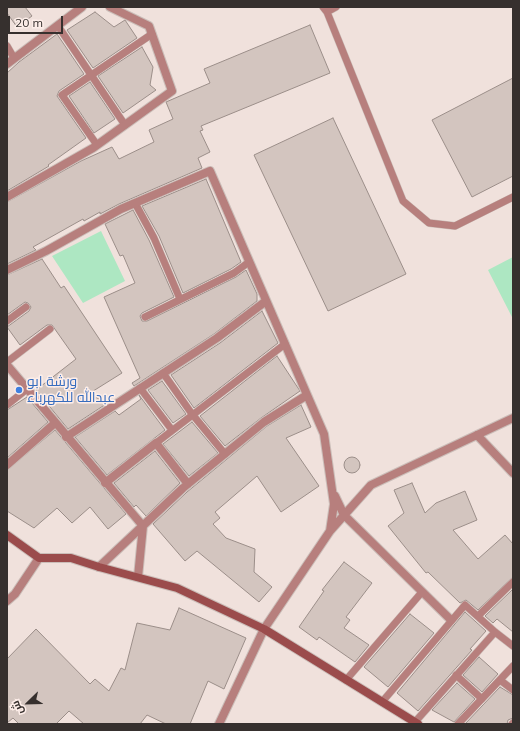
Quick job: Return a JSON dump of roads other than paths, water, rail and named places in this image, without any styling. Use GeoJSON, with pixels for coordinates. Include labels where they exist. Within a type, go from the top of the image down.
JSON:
{"type":"FeatureCollection","features":[{"type":"Feature","properties":{"kind":"street"},"geometry":{"type":"LineString","coordinates":[[7,64],[82,7]]}},
{"type":"Feature","properties":{"kind":"street"},"geometry":{"type":"LineString","coordinates":[[7,197],[97,145],[172,92],[149,26],[110,7]]}},
{"type":"Feature","properties":{"kind":"street"},"geometry":{"type":"LineString","coordinates":[[7,270],[46,251],[121,209],[210,171],[324,434],[334,504],[330,531]]}},
{"type":"Feature","properties":{"kind":"street"},"geometry":{"type":"LineString","coordinates":[[66,437],[217,338],[266,301]]}},
{"type":"Feature","properties":{"kind":"street"},"geometry":{"type":"LineString","coordinates":[[7,363],[66,437],[143,526],[138,577]]}},
{"type":"Feature","properties":{"kind":"street"},"geometry":{"type":"LineString","coordinates":[[99,567],[188,484],[264,422],[307,395]]}},
{"type":"Feature","properties":{"kind":"street"},"geometry":{"type":"LineString","coordinates":[[219,724],[264,630],[330,531],[371,485],[513,418]]}},
{"type":"Feature","properties":{"kind":"street"},"geometry":{"type":"LineString","coordinates":[[7,465],[55,423]]}},
{"type":"Feature","properties":{"kind":"street"},"geometry":{"type":"LineString","coordinates":[[477,435],[513,473]]}},
{"type":"Feature","properties":{"kind":"street"},"geometry":{"type":"LineString","coordinates":[[105,483],[156,443],[188,484]]}},
{"type":"Feature","properties":{"kind":"street"},"geometry":{"type":"LineString","coordinates":[[332,490],[344,515],[451,620]]}},
{"type":"Feature","properties":{"kind":"street"},"geometry":{"type":"LineString","coordinates":[[7,535],[39,558],[71,558],[177,588],[264,630],[416,723]]}},
{"type":"Feature","properties":{"kind":"street"},"geometry":{"type":"LineString","coordinates":[[7,600],[15,594],[39,558]]}},
{"type":"Feature","properties":{"kind":"lane"},"geometry":{"type":"LineString","coordinates":[[336,7],[325,9],[403,201],[429,223],[455,226],[513,197]]}},
{"type":"Feature","properties":{"kind":"lane"},"geometry":{"type":"LineString","coordinates":[[58,26],[124,125]]}},
{"type":"Feature","properties":{"kind":"lane"},"geometry":{"type":"LineString","coordinates":[[97,145],[62,94],[152,34]]}},
{"type":"Feature","properties":{"kind":"lane"},"geometry":{"type":"LineString","coordinates":[[7,46],[14,58]]}},
{"type":"Feature","properties":{"kind":"lane"},"geometry":{"type":"LineString","coordinates":[[135,203],[154,238],[180,299]]}},
{"type":"Feature","properties":{"kind":"lane"},"geometry":{"type":"LineString","coordinates":[[145,317],[234,273],[250,262]]}},
{"type":"Feature","properties":{"kind":"lane"},"geometry":{"type":"LineString","coordinates":[[7,321],[26,307]]}},
{"type":"Feature","properties":{"kind":"lane"},"geometry":{"type":"LineString","coordinates":[[7,363],[50,329]]}},
{"type":"Feature","properties":{"kind":"lane"},"geometry":{"type":"LineString","coordinates":[[156,443],[285,344]]}},
{"type":"Feature","properties":{"kind":"lane"},"geometry":{"type":"LineString","coordinates":[[163,373],[192,414],[225,454]]}},
{"type":"Feature","properties":{"kind":"lane"},"geometry":{"type":"LineString","coordinates":[[140,388],[172,430]]}},
{"type":"Feature","properties":{"kind":"lane"},"geometry":{"type":"LineString","coordinates":[[7,405],[27,389]]}},
{"type":"Feature","properties":{"kind":"lane"},"geometry":{"type":"LineString","coordinates":[[478,616],[513,582]]}},
{"type":"Feature","properties":{"kind":"lane"},"geometry":{"type":"LineString","coordinates":[[346,680],[422,592]]}},
{"type":"Feature","properties":{"kind":"lane"},"geometry":{"type":"LineString","coordinates":[[382,702],[465,605],[513,646]]}},
{"type":"Feature","properties":{"kind":"lane"},"geometry":{"type":"LineString","coordinates":[[416,723],[456,675],[495,632]]}},
{"type":"Feature","properties":{"kind":"lane"},"geometry":{"type":"LineString","coordinates":[[458,724],[513,666]]}},
{"type":"Feature","properties":{"kind":"lane"},"geometry":{"type":"LineString","coordinates":[[456,675],[482,698]]}},
{"type":"Feature","properties":{"kind":"lane"},"geometry":{"type":"LineString","coordinates":[[500,680],[513,690]]}},
{"type":"Feature","properties":{"kind":"place","name":"ورشة ابو عبدالله للكهرباء"},"geometry":{"type":"Point","coordinates":[19,390]}}]}
